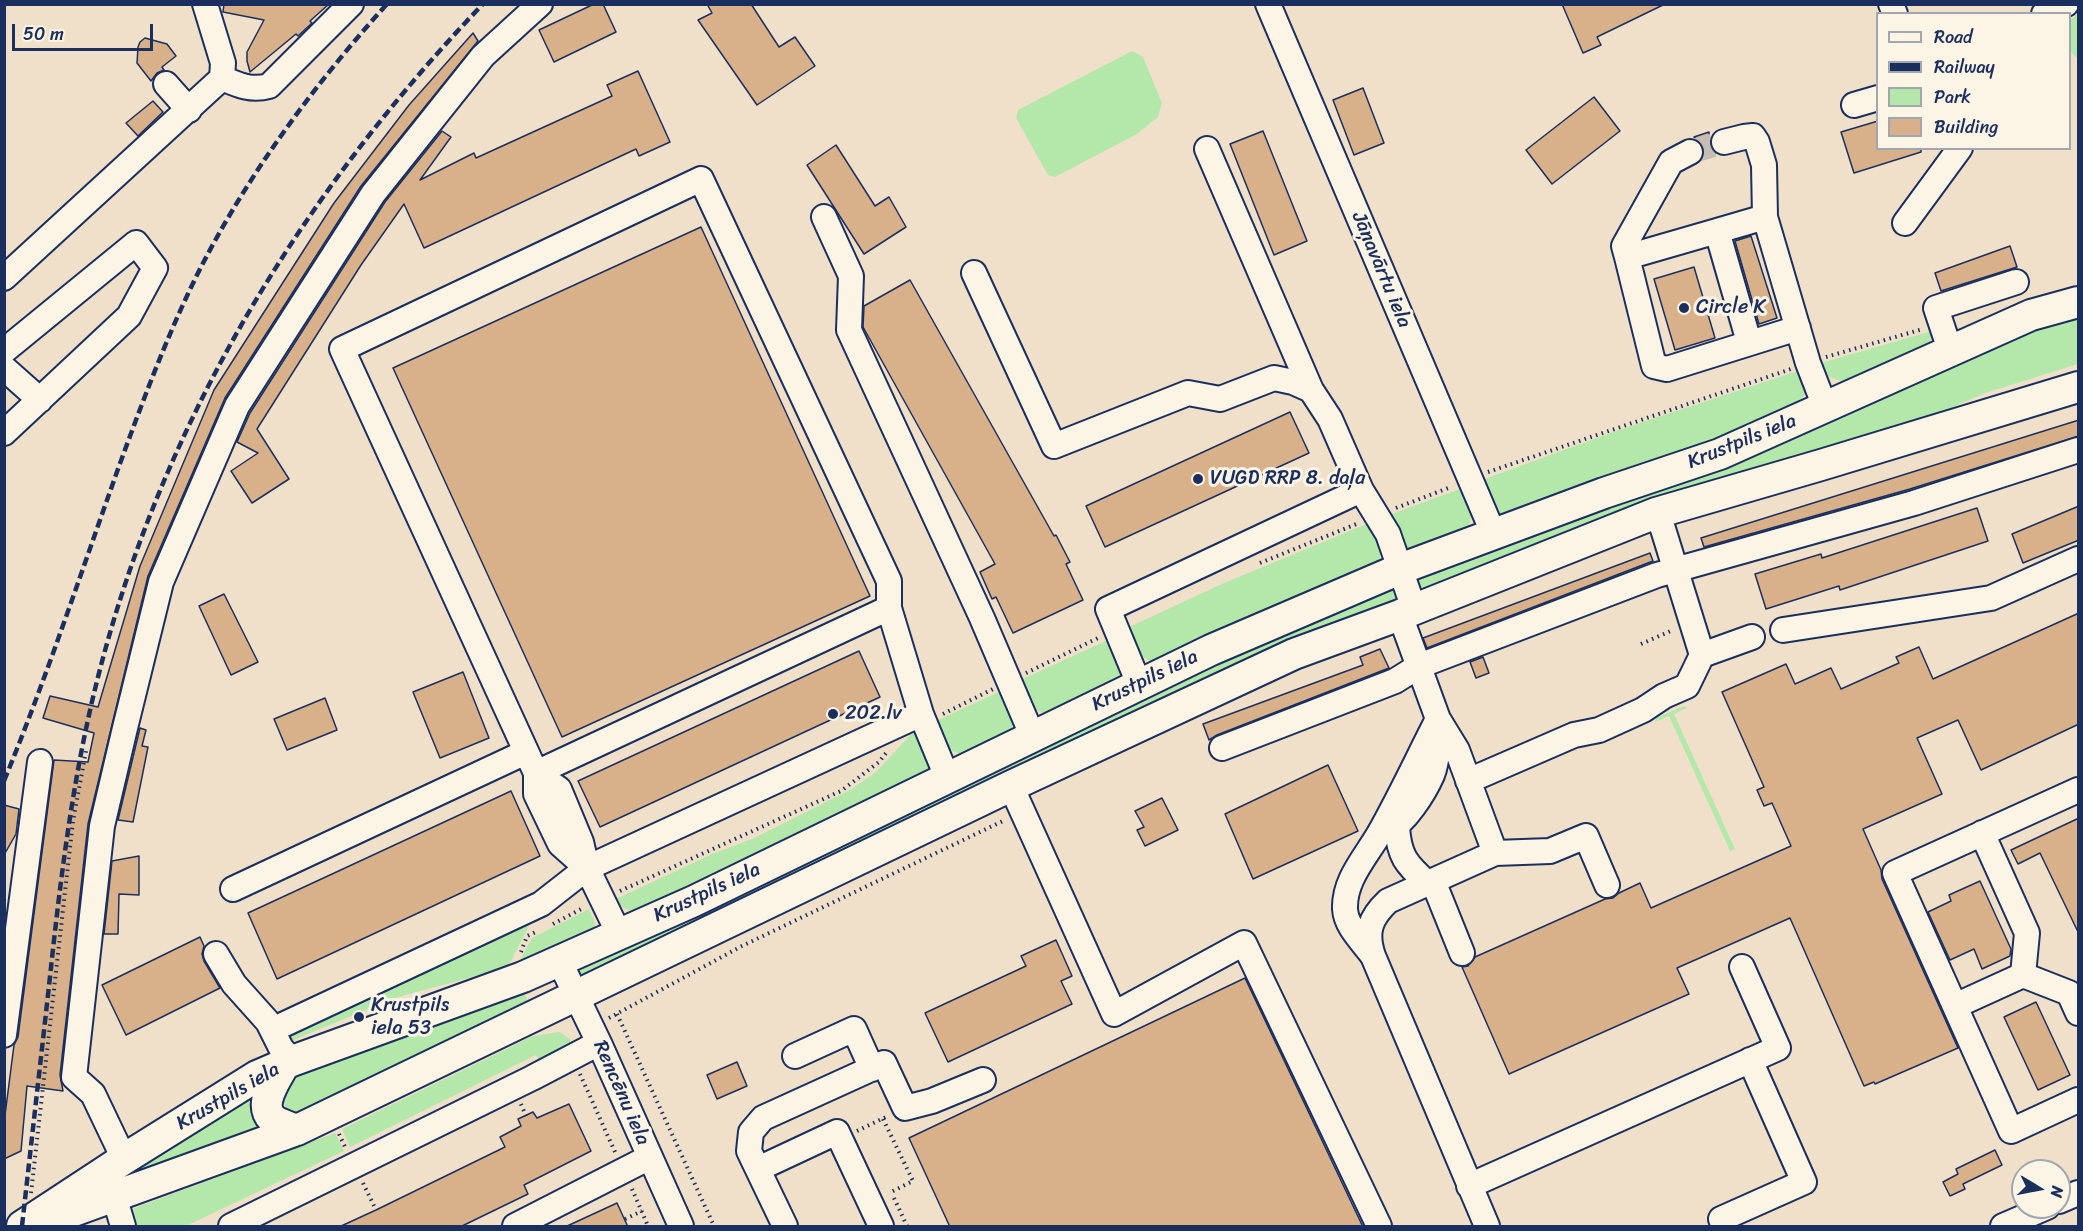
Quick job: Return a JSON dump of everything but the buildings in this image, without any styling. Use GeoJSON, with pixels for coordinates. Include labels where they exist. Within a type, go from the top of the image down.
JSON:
{"type":"FeatureCollection","features":[{"type":"Feature","properties":{"kind":"main road","name":"Krustpils iela"},"geometry":{"type":"LineString","coordinates":[[24,1225],[257,1076],[523,977],[694,901],[1210,650],[1400,569],[1604,493],[1720,454],[1825,407],[1946,337],[2077,303]]}},
{"type":"Feature","properties":{"kind":"main road"},"geometry":{"type":"LineString","coordinates":[[1939,428],[1973,408],[2012,391],[2079,370]]}},
{"type":"Feature","properties":{"kind":"main road","name":"Krustpils iela"},"geometry":{"type":"LineString","coordinates":[[24,1225],[77,1211],[297,1130],[577,996],[1017,799],[1294,654],[1407,612],[1656,513],[2079,387]]}},
{"type":"Feature","properties":{"kind":"main road"},"geometry":{"type":"LineString","coordinates":[[288,1063],[271,1088],[267,1101],[268,1114],[277,1123],[297,1130]]}},
{"type":"Feature","properties":{"kind":"street"},"geometry":{"type":"LineString","coordinates":[[4,278],[222,78],[223,63],[205,4]]}},
{"type":"Feature","properties":{"kind":"street"},"geometry":{"type":"LineString","coordinates":[[222,78],[244,87],[258,89],[269,86],[351,4]]}},
{"type":"Feature","properties":{"kind":"street"},"geometry":{"type":"LineString","coordinates":[[124,1159],[93,1094],[74,1077],[102,826],[161,582],[237,406],[373,194],[483,56],[540,4]]}},
{"type":"Feature","properties":{"kind":"street","name":"Jāņavārtu iela"},"geometry":{"type":"LineString","coordinates":[[1268,4],[1494,535]]}},
{"type":"Feature","properties":{"kind":"street"},"geometry":{"type":"LineString","coordinates":[[166,84],[189,110]]}},
{"type":"Feature","properties":{"kind":"street"},"geometry":{"type":"LineString","coordinates":[[1854,105],[1876,99]]}},
{"type":"Feature","properties":{"kind":"street"},"geometry":{"type":"LineString","coordinates":[[1724,142],[1753,136],[1757,142],[1764,165],[1765,217],[1808,363],[1825,407]]}},
{"type":"Feature","properties":{"kind":"street"},"geometry":{"type":"LineString","coordinates":[[1206,148],[1311,390],[1330,420],[1361,490],[1388,534],[1400,569],[1419,666],[1438,719],[1457,750],[1495,853]]}},
{"type":"Feature","properties":{"kind":"street"},"geometry":{"type":"LineString","coordinates":[[1905,223],[1959,150]]}},
{"type":"Feature","properties":{"kind":"street"},"geometry":{"type":"LineString","coordinates":[[1690,152],[1671,162],[1624,246],[1654,366],[1667,369],[1798,328]]}},
{"type":"Feature","properties":{"kind":"street"},"geometry":{"type":"LineString","coordinates":[[619,934],[587,868],[560,844],[536,794],[531,762],[342,350],[701,179],[889,581],[889,608],[923,718],[947,777]]}},
{"type":"Feature","properties":{"kind":"street"},"geometry":{"type":"LineString","coordinates":[[824,217],[851,276],[849,330],[982,618],[1032,735]]}},
{"type":"Feature","properties":{"kind":"street"},"geometry":{"type":"LineString","coordinates":[[1626,257],[1765,217]]}},
{"type":"Feature","properties":{"kind":"street"},"geometry":{"type":"LineString","coordinates":[[1717,231],[1749,342]]}},
{"type":"Feature","properties":{"kind":"street"},"geometry":{"type":"LineString","coordinates":[[4,351],[136,243],[155,268],[129,316],[4,433]]}},
{"type":"Feature","properties":{"kind":"street"},"geometry":{"type":"LineString","coordinates":[[974,273],[1054,446],[1188,393],[1220,399],[1274,378],[1293,382],[1311,390]]}},
{"type":"Feature","properties":{"kind":"street"},"geometry":{"type":"LineString","coordinates":[[1946,337],[1936,308],[2016,282]]}},
{"type":"Feature","properties":{"kind":"street"},"geometry":{"type":"LineString","coordinates":[[4,368],[40,400]]}},
{"type":"Feature","properties":{"kind":"street"},"geometry":{"type":"LineString","coordinates":[[1222,748],[1385,685],[1419,666],[1657,575],[1914,503],[2079,450]]}},
{"type":"Feature","properties":{"kind":"street"},"geometry":{"type":"LineString","coordinates":[[1139,684],[1108,609],[1361,490]]}},
{"type":"Feature","properties":{"kind":"street"},"geometry":{"type":"LineString","coordinates":[[1468,781],[1574,735],[1599,730],[1687,686],[1702,655],[1656,513]]}},
{"type":"Feature","properties":{"kind":"street"},"geometry":{"type":"LineString","coordinates":[[1783,630],[1991,598],[2079,559]]}},
{"type":"Feature","properties":{"kind":"street"},"geometry":{"type":"LineString","coordinates":[[233,889],[889,608]]}},
{"type":"Feature","properties":{"kind":"street"},"geometry":{"type":"LineString","coordinates":[[1702,655],[1752,637]]}},
{"type":"Feature","properties":{"kind":"street"},"geometry":{"type":"LineString","coordinates":[[1643,710],[1668,707],[1692,698]]}},
{"type":"Feature","properties":{"kind":"street"},"geometry":{"type":"LineString","coordinates":[[272,1029],[541,904],[587,868],[923,718]]}},
{"type":"Feature","properties":{"kind":"street"},"geometry":{"type":"LineString","coordinates":[[1373,956],[1350,926],[1345,912],[1345,899],[1361,859],[1387,831],[1438,719]]}},
{"type":"Feature","properties":{"kind":"street"},"geometry":{"type":"LineString","coordinates":[[4,1035],[40,762]]}},
{"type":"Feature","properties":{"kind":"street"},"geometry":{"type":"LineString","coordinates":[[2079,790],[1895,873],[2011,1131],[2079,1100]]}},
{"type":"Feature","properties":{"kind":"street"},"geometry":{"type":"LineString","coordinates":[[1017,799],[1114,1014],[1244,944],[1379,1227]]}},
{"type":"Feature","properties":{"kind":"street"},"geometry":{"type":"LineString","coordinates":[[1387,831],[1398,845],[1408,866],[1430,882],[1462,953]]}},
{"type":"Feature","properties":{"kind":"street"},"geometry":{"type":"LineString","coordinates":[[1983,833],[2027,933],[2023,975]]}},
{"type":"Feature","properties":{"kind":"street"},"geometry":{"type":"LineString","coordinates":[[1487,1227],[1373,956],[1368,942],[1371,924],[1376,912],[1388,901],[1495,853],[1550,851],[1586,836],[1606,885]]}},
{"type":"Feature","properties":{"kind":"street"},"geometry":{"type":"LineString","coordinates":[[4,895],[27,862]]}},
{"type":"Feature","properties":{"kind":"street"},"geometry":{"type":"LineString","coordinates":[[216,954],[234,984],[268,1022],[288,1063]]}},
{"type":"Feature","properties":{"kind":"street","name":"Rencēnu iela"},"geometry":{"type":"LineString","coordinates":[[559,960],[650,1157],[678,1226]]}},
{"type":"Feature","properties":{"kind":"street"},"geometry":{"type":"LineString","coordinates":[[1469,1186],[1778,1048],[1742,967]]}},
{"type":"Feature","properties":{"kind":"street"},"geometry":{"type":"LineString","coordinates":[[1955,1006],[2023,975],[2069,993],[2079,1013]]}},
{"type":"Feature","properties":{"kind":"street"},"geometry":{"type":"LineString","coordinates":[[795,1056],[854,1029],[872,1069]]}},
{"type":"Feature","properties":{"kind":"street"},"geometry":{"type":"LineString","coordinates":[[231,1227],[576,1055],[595,1035]]}},
{"type":"Feature","properties":{"kind":"street"},"geometry":{"type":"LineString","coordinates":[[1724,1227],[1721,1219],[1804,1182],[1750,1060]]}},
{"type":"Feature","properties":{"kind":"street"},"geometry":{"type":"LineString","coordinates":[[785,1227],[749,1151],[751,1132],[763,1118],[884,1063],[905,1108],[932,1101],[983,1080]]}},
{"type":"Feature","properties":{"kind":"street"},"geometry":{"type":"LineString","coordinates":[[758,1169],[837,1132],[880,1227]]}},
{"type":"Feature","properties":{"kind":"street"},"geometry":{"type":"LineString","coordinates":[[514,1227],[650,1157]]}},
{"type":"Feature","properties":{"kind":"street"},"geometry":{"type":"LineString","coordinates":[[114,1196],[123,1227]]}},
{"type":"Feature","properties":{"kind":"street"},"geometry":{"type":"LineString","coordinates":[[2003,1227],[2021,1219]]}},
{"type":"Feature","properties":{"kind":"path"},"geometry":{"type":"LineString","coordinates":[[1253,566],[1528,457],[1808,363],[1946,337]]}},
{"type":"Feature","properties":{"kind":"path"},"geometry":{"type":"LineString","coordinates":[[1641,644],[1692,622]]}},
{"type":"Feature","properties":{"kind":"path"},"geometry":{"type":"LineString","coordinates":[[923,718],[1008,682],[1116,630]]}},
{"type":"Feature","properties":{"kind":"path"},"geometry":{"type":"LineString","coordinates":[[520,954],[527,936],[841,791],[879,762],[891,748]]}},
{"type":"Feature","properties":{"kind":"path"},"geometry":{"type":"LineString","coordinates":[[24,1225],[68,855],[86,751]]}},
{"type":"Feature","properties":{"kind":"path"},"geometry":{"type":"LineString","coordinates":[[595,1035],[617,1014],[1017,799]]}},
{"type":"Feature","properties":{"kind":"path"},"geometry":{"type":"LineString","coordinates":[[617,1014],[714,1227]]}},
{"type":"Feature","properties":{"kind":"path"},"geometry":{"type":"LineString","coordinates":[[576,1055],[579,1071],[648,1227]]}},
{"type":"Feature","properties":{"kind":"path"},"geometry":{"type":"LineString","coordinates":[[883,1119],[913,1181],[891,1192]]}},
{"type":"Feature","properties":{"kind":"path"},"geometry":{"type":"LineString","coordinates":[[625,1219],[642,1211]]}},
{"type":"Feature","properties":{"kind":"green space"},"geometry":{"type":"Polygon","coordinates":[[[2078,14],[2078,59],[2071,52],[2071,19],[2078,14]]]}},
{"type":"Feature","properties":{"kind":"green space"},"geometry":{"type":"Polygon","coordinates":[[[1132,51],[1143,57],[1162,103],[1158,117],[1137,134],[1055,177],[1048,175],[1016,118],[1018,110],[1132,51]]]}},
{"type":"Feature","properties":{"kind":"green space"},"geometry":{"type":"Polygon","coordinates":[[[2078,314],[2078,364],[1985,393],[1915,424],[1423,592],[1418,591],[1414,581],[1418,576],[1973,349],[2078,314]]]}},
{"type":"Feature","properties":{"kind":"green space"},"geometry":{"type":"Polygon","coordinates":[[[1932,331],[1926,348],[1846,382],[1829,377],[1821,363],[1932,331]]]}},
{"type":"Feature","properties":{"kind":"green space"},"geometry":{"type":"Polygon","coordinates":[[[1801,370],[1806,389],[1800,402],[1786,413],[1756,429],[1507,515],[1497,512],[1479,481],[1616,431],[1801,370]]]}},
{"type":"Feature","properties":{"kind":"green space"},"geometry":{"type":"Polygon","coordinates":[[[1463,488],[1472,513],[1468,529],[1410,551],[1402,547],[1386,516],[1463,488]]]}},
{"type":"Feature","properties":{"kind":"green space"},"geometry":{"type":"Polygon","coordinates":[[[1369,523],[1380,547],[1380,563],[1156,662],[1144,658],[1134,645],[1127,628],[1224,583],[1369,523]]]}},
{"type":"Feature","properties":{"kind":"green space"},"geometry":{"type":"Polygon","coordinates":[[[1400,583],[1406,597],[582,982],[572,971],[1265,637],[1400,583]]]}},
{"type":"Feature","properties":{"kind":"green space"},"geometry":{"type":"Polygon","coordinates":[[[1112,638],[1124,670],[1121,677],[1047,713],[1030,707],[1016,682],[1112,638]]]}},
{"type":"Feature","properties":{"kind":"green space"},"geometry":{"type":"Polygon","coordinates":[[[1003,690],[1015,720],[1008,735],[962,755],[946,748],[932,723],[1003,690]]]}},
{"type":"Feature","properties":{"kind":"green space"},"geometry":{"type":"Polygon","coordinates":[[[1684,706],[1687,708],[1674,714],[1735,849],[1730,851],[1669,716],[1655,722],[1656,718],[1684,706]]]}},
{"type":"Feature","properties":{"kind":"green space"},"geometry":{"type":"Polygon","coordinates":[[[915,733],[925,743],[931,764],[923,776],[639,911],[626,909],[616,899],[712,854],[752,839],[852,789],[877,771],[911,734],[915,733]]]}},
{"type":"Feature","properties":{"kind":"green space"},"geometry":{"type":"Polygon","coordinates":[[[589,909],[595,923],[593,930],[524,966],[521,958],[532,938],[589,909]]]}},
{"type":"Feature","properties":{"kind":"green space"},"geometry":{"type":"Polygon","coordinates":[[[523,922],[528,928],[511,961],[505,967],[398,997],[293,1040],[287,1036],[523,922]]]}},
{"type":"Feature","properties":{"kind":"green space"},"geometry":{"type":"Polygon","coordinates":[[[523,990],[531,1007],[298,1117],[285,1105],[283,1100],[285,1090],[292,1079],[523,990]]]}},
{"type":"Feature","properties":{"kind":"green space"},"geometry":{"type":"Polygon","coordinates":[[[560,1032],[570,1039],[571,1049],[541,1063],[536,1055],[350,1147],[342,1129],[533,1036],[560,1032]]]}},
{"type":"Feature","properties":{"kind":"green space"},"geometry":{"type":"Polygon","coordinates":[[[262,1083],[271,1131],[132,1177],[130,1172],[262,1083]]]}},
{"type":"Feature","properties":{"kind":"green space"},"geometry":{"type":"Polygon","coordinates":[[[335,1133],[344,1151],[186,1226],[131,1226],[127,1211],[335,1133]]]}},
{"type":"Feature","properties":{"kind":"tunnel"},"geometry":{"type":"LineString","coordinates":[[1690,152],[1724,142]]}},
{"type":"Feature","properties":{"kind":"railway"},"geometry":{"type":"LineString","coordinates":[[4,781],[49,665],[145,395],[197,275],[259,168],[307,100],[387,4]]}},
{"type":"Feature","properties":{"kind":"railway"},"geometry":{"type":"LineString","coordinates":[[22,1226],[57,916],[77,775],[91,706],[118,608],[151,512],[192,419],[239,329],[292,243],[351,159],[414,80],[483,4]]}},
{"type":"Feature","properties":{"kind":"place","name":"Circle K"},"geometry":{"type":"Point","coordinates":[1684,308]}},
{"type":"Feature","properties":{"kind":"place","name":"VUGD RRP 8. daļa"},"geometry":{"type":"Point","coordinates":[1198,479]}},
{"type":"Feature","properties":{"kind":"place","name":"202.lv"},"geometry":{"type":"Point","coordinates":[833,714]}},
{"type":"Feature","properties":{"kind":"place","name":"Krustpils iela 53"},"geometry":{"type":"Point","coordinates":[359,1017]}}]}
